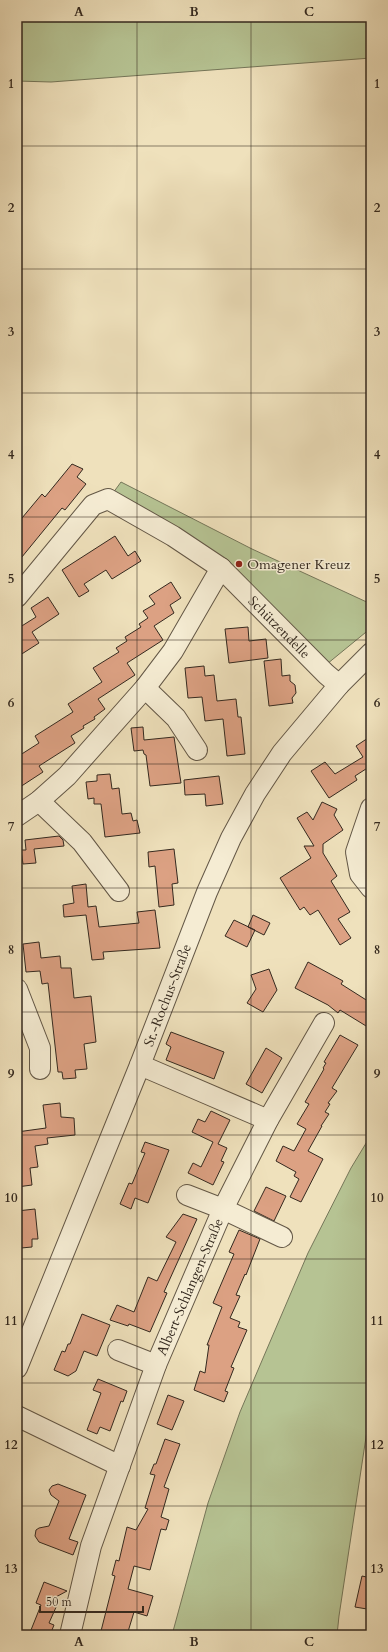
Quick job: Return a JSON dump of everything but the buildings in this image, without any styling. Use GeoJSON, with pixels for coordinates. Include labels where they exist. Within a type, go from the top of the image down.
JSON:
{"type":"FeatureCollection","features":[{"type":"Feature","properties":{"kind":"street","name":"Schützendelle"},"geometry":{"type":"LineString","coordinates":[[20,586],[92,505],[108,499],[173,536],[221,568],[326,674],[339,685]]}},
{"type":"Feature","properties":{"kind":"street"},"geometry":{"type":"LineString","coordinates":[[17,816],[39,801],[67,776],[145,688],[174,651],[221,568]]}},
{"type":"Feature","properties":{"kind":"street","name":"St.-Rochus-Straße"},"geometry":{"type":"LineString","coordinates":[[17,1368],[140,1065],[207,892],[231,838],[256,794],[282,753],[339,685],[371,653]]}},
{"type":"Feature","properties":{"kind":"street"},"geometry":{"type":"LineString","coordinates":[[145,688],[176,718],[197,750]]}},
{"type":"Feature","properties":{"kind":"street"},"geometry":{"type":"LineString","coordinates":[[39,801],[82,842],[119,891]]}},
{"type":"Feature","properties":{"kind":"street"},"geometry":{"type":"LineString","coordinates":[[371,808],[356,852],[360,874],[371,888]]}},
{"type":"Feature","properties":{"kind":"street"},"geometry":{"type":"LineString","coordinates":[[17,989],[40,1048],[40,1069]]}},
{"type":"Feature","properties":{"kind":"street","name":"Albert-Schlangen-Straße"},"geometry":{"type":"LineString","coordinates":[[70,1635],[91,1546],[156,1365],[223,1209],[268,1120],[324,1023]]}},
{"type":"Feature","properties":{"kind":"street"},"geometry":{"type":"LineString","coordinates":[[140,1065],[268,1120]]}},
{"type":"Feature","properties":{"kind":"street","name":"Albert-Schlangen-Straße"},"geometry":{"type":"LineString","coordinates":[[187,1195],[223,1209],[282,1237]]}},
{"type":"Feature","properties":{"kind":"street","name":"Albert-Schlangen-Straße"},"geometry":{"type":"LineString","coordinates":[[118,1350],[156,1365]]}},
{"type":"Feature","properties":{"kind":"street"},"geometry":{"type":"LineString","coordinates":[[17,1416],[120,1466]]}},
{"type":"Feature","properties":{"kind":"green space"},"geometry":{"type":"Polygon","coordinates":[[[167,17],[371,17],[371,58],[51,82],[17,81],[17,21],[167,17]]]}},
{"type":"Feature","properties":{"kind":"green space"},"geometry":{"type":"Polygon","coordinates":[[[121,482],[252,549],[371,604],[371,628],[327,664],[113,493],[121,482]]]}},
{"type":"Feature","properties":{"kind":"green space"},"geometry":{"type":"Polygon","coordinates":[[[371,1135],[371,1404],[337,1635],[172,1635],[208,1503],[240,1412],[308,1253],[351,1168],[371,1135]]]}},
{"type":"Feature","properties":{"kind":"place","name":"Omagener Kreuz"},"geometry":{"type":"Point","coordinates":[239,564]}}]}
